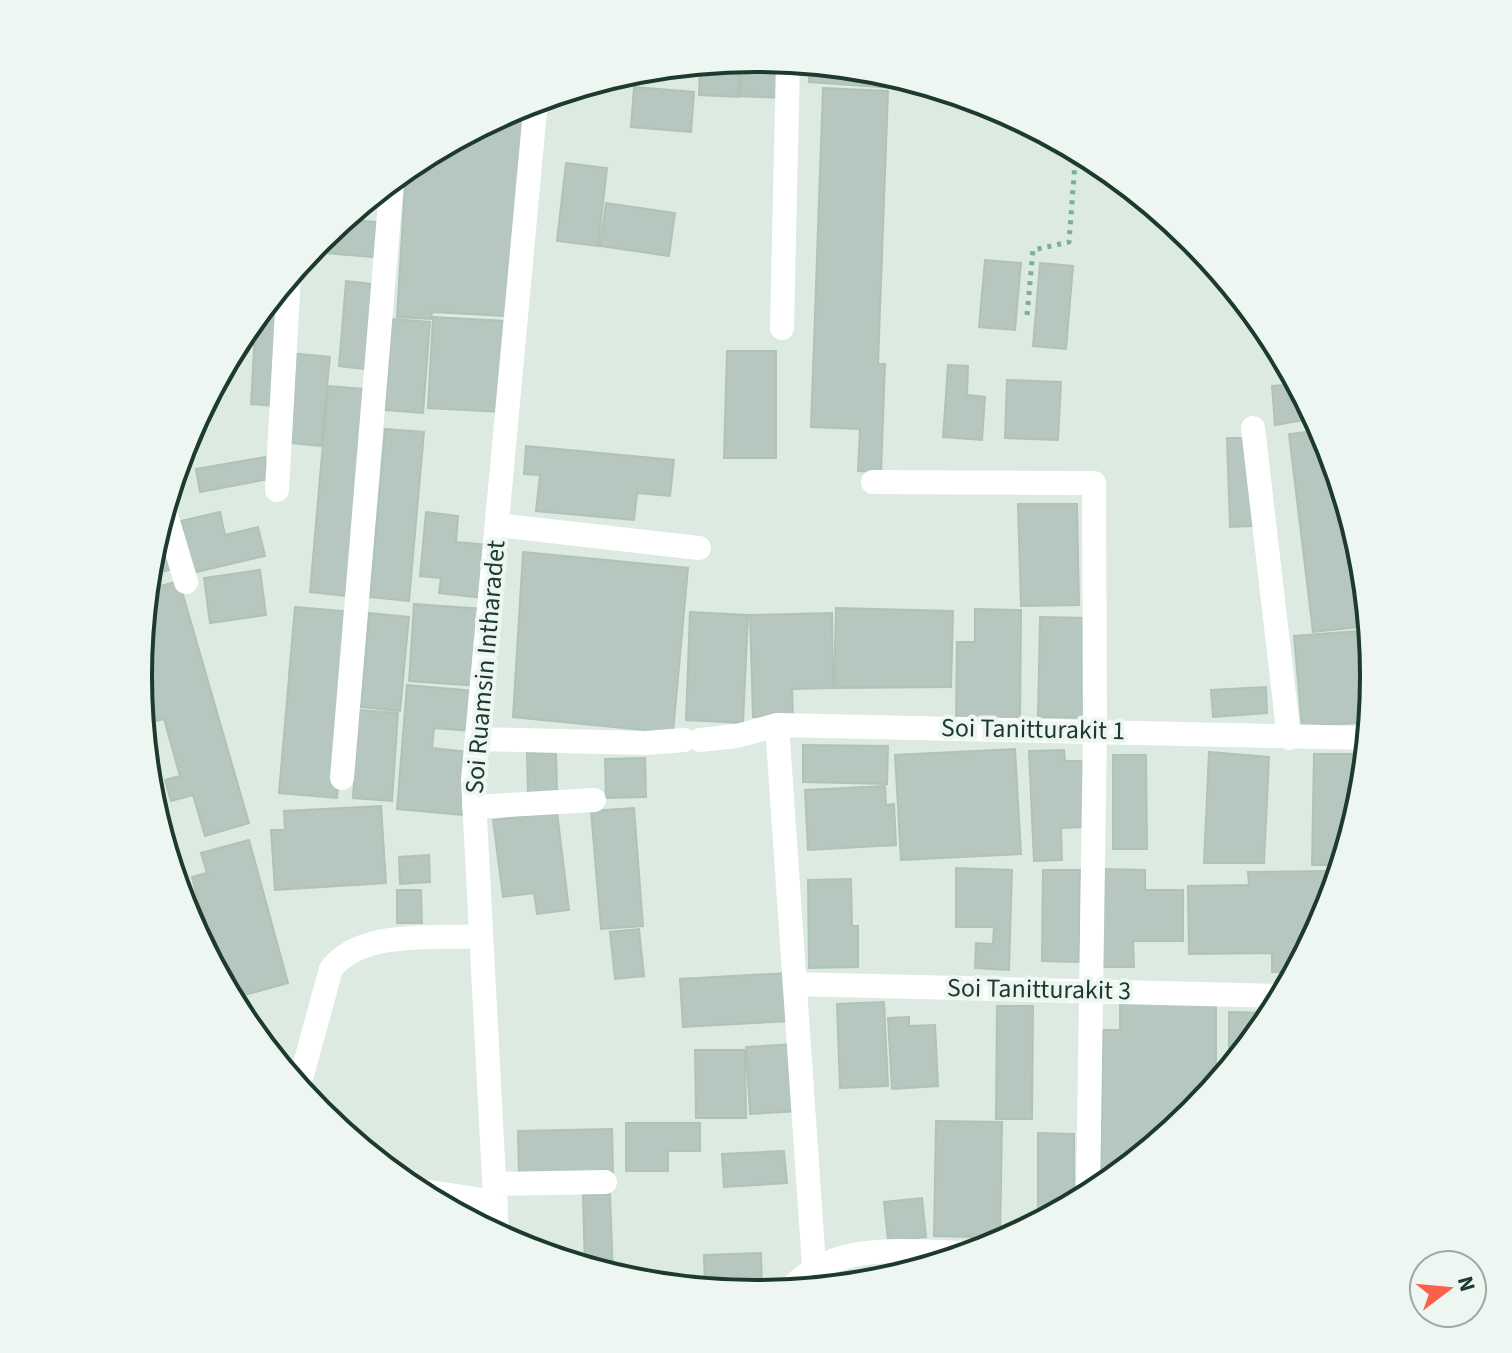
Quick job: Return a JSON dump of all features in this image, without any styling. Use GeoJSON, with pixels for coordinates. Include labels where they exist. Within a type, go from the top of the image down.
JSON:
{"type":"FeatureCollection","features":[{"type":"Feature","properties":{"kind":"street"},"geometry":{"type":"LineString","coordinates":[[782,328],[788,73]]}},
{"type":"Feature","properties":{"kind":"street","name":"Soi Ruamsin Intharadet"},"geometry":{"type":"LineString","coordinates":[[496,1222],[474,807],[477,739],[535,114]]}},
{"type":"Feature","properties":{"kind":"street"},"geometry":{"type":"LineString","coordinates":[[342,778],[391,195]]}},
{"type":"Feature","properties":{"kind":"street"},"geometry":{"type":"LineString","coordinates":[[277,490],[288,295]]}},
{"type":"Feature","properties":{"kind":"street"},"geometry":{"type":"LineString","coordinates":[[1253,428],[1289,738]]}},
{"type":"Feature","properties":{"kind":"street"},"geometry":{"type":"LineString","coordinates":[[873,482],[1094,483],[1095,729],[1088,1181]]}},
{"type":"Feature","properties":{"kind":"street"},"geometry":{"type":"LineString","coordinates":[[497,525],[699,548]]}},
{"type":"Feature","properties":{"kind":"street"},"geometry":{"type":"LineString","coordinates":[[170,528],[186,582]]}},
{"type":"Feature","properties":{"kind":"street"},"geometry":{"type":"LineString","coordinates":[[777,725],[814,1266]]}},
{"type":"Feature","properties":{"kind":"street","name":"Soi Tanitturakit 1"},"geometry":{"type":"LineString","coordinates":[[477,739],[645,743],[737,736],[777,725],[1095,729],[1357,738]]}},
{"type":"Feature","properties":{"kind":"street"},"geometry":{"type":"LineString","coordinates":[[474,807],[594,800]]}},
{"type":"Feature","properties":{"kind":"street"},"geometry":{"type":"LineString","coordinates":[[302,1075],[331,969],[341,956],[357,947],[381,942],[481,936]]}},
{"type":"Feature","properties":{"kind":"street","name":"Soi Tanitturakit 3"},"geometry":{"type":"LineString","coordinates":[[795,984],[1269,996]]}},
{"type":"Feature","properties":{"kind":"street"},"geometry":{"type":"LineString","coordinates":[[438,1190],[495,1193],[605,1182]]}},
{"type":"Feature","properties":{"kind":"street"},"geometry":{"type":"LineString","coordinates":[[800,1280],[814,1266],[856,1252],[937,1253]]}},
{"type":"Feature","properties":{"kind":"path"},"geometry":{"type":"LineString","coordinates":[[1027,315],[1033,250],[1069,242],[1075,163]]}},
{"type":"Feature","properties":{"kind":"building"},"geometry":{"type":"Polygon","coordinates":[[[739,72],[738,97],[699,95],[700,75],[739,72]]]}},
{"type":"Feature","properties":{"kind":"building"},"geometry":{"type":"Polygon","coordinates":[[[741,72],[784,73],[782,98],[740,96],[741,72]]]}},
{"type":"Feature","properties":{"kind":"building"},"geometry":{"type":"Polygon","coordinates":[[[809,74],[890,88],[809,82],[809,74]]]}},
{"type":"Feature","properties":{"kind":"building"},"geometry":{"type":"Polygon","coordinates":[[[634,87],[694,92],[691,132],[631,127],[634,87]]]}},
{"type":"Feature","properties":{"kind":"building"},"geometry":{"type":"Polygon","coordinates":[[[823,88],[888,91],[878,364],[885,364],[881,472],[858,471],[860,429],[811,427],[823,88]]]}},
{"type":"Feature","properties":{"kind":"building"},"geometry":{"type":"Polygon","coordinates":[[[525,118],[514,260],[509,260],[505,316],[432,312],[431,319],[397,317],[405,185],[454,153],[525,118]]]}},
{"type":"Feature","properties":{"kind":"building"},"geometry":{"type":"Polygon","coordinates":[[[566,163],[607,168],[598,246],[557,241],[566,163]]]}},
{"type":"Feature","properties":{"kind":"building"},"geometry":{"type":"Polygon","coordinates":[[[606,203],[675,213],[669,256],[600,246],[606,203]]]}},
{"type":"Feature","properties":{"kind":"building"},"geometry":{"type":"Polygon","coordinates":[[[359,221],[385,223],[383,258],[325,253],[359,221]]]}},
{"type":"Feature","properties":{"kind":"building"},"geometry":{"type":"Polygon","coordinates":[[[985,260],[1021,263],[1015,330],[979,327],[985,260]]]}},
{"type":"Feature","properties":{"kind":"building"},"geometry":{"type":"Polygon","coordinates":[[[1040,263],[1073,266],[1066,349],[1033,346],[1040,263]]]}},
{"type":"Feature","properties":{"kind":"building"},"geometry":{"type":"Polygon","coordinates":[[[346,281],[372,284],[364,369],[339,366],[346,281]]]}},
{"type":"Feature","properties":{"kind":"building"},"geometry":{"type":"Polygon","coordinates":[[[282,302],[276,406],[251,404],[255,339],[282,302]]]}},
{"type":"Feature","properties":{"kind":"building"},"geometry":{"type":"Polygon","coordinates":[[[433,317],[506,321],[502,412],[428,408],[433,317]]]}},
{"type":"Feature","properties":{"kind":"building"},"geometry":{"type":"Polygon","coordinates":[[[392,319],[430,322],[423,413],[385,410],[392,319]]]}},
{"type":"Feature","properties":{"kind":"building"},"geometry":{"type":"Polygon","coordinates":[[[727,351],[776,351],[776,458],[724,458],[727,351]]]}},
{"type":"Feature","properties":{"kind":"building"},"geometry":{"type":"Polygon","coordinates":[[[289,353],[330,357],[321,446],[281,442],[289,353]]]}},
{"type":"Feature","properties":{"kind":"building"},"geometry":{"type":"Polygon","coordinates":[[[948,365],[968,366],[967,395],[985,397],[982,440],[943,437],[948,365]]]}},
{"type":"Feature","properties":{"kind":"building"},"geometry":{"type":"Polygon","coordinates":[[[1007,380],[1061,382],[1058,440],[1005,438],[1007,380]]]}},
{"type":"Feature","properties":{"kind":"building"},"geometry":{"type":"Polygon","coordinates":[[[1286,385],[1303,420],[1275,425],[1272,386],[1286,385]]]}},
{"type":"Feature","properties":{"kind":"building"},"geometry":{"type":"Polygon","coordinates":[[[328,386],[364,389],[346,596],[310,592],[328,386]]]}},
{"type":"Feature","properties":{"kind":"building"},"geometry":{"type":"Polygon","coordinates":[[[385,429],[424,432],[409,601],[370,597],[385,429]]]}},
{"type":"Feature","properties":{"kind":"building"},"geometry":{"type":"Polygon","coordinates":[[[1308,432],[1328,482],[1349,559],[1358,627],[1313,632],[1289,434],[1308,432]]]}},
{"type":"Feature","properties":{"kind":"building"},"geometry":{"type":"Polygon","coordinates":[[[1227,438],[1249,438],[1252,526],[1230,527],[1227,438]]]}},
{"type":"Feature","properties":{"kind":"building"},"geometry":{"type":"Polygon","coordinates":[[[526,446],[674,460],[670,496],[637,493],[634,520],[536,511],[540,475],[524,474],[526,446]]]}},
{"type":"Feature","properties":{"kind":"building"},"geometry":{"type":"Polygon","coordinates":[[[265,457],[269,479],[200,492],[196,469],[265,457]]]}},
{"type":"Feature","properties":{"kind":"building"},"geometry":{"type":"Polygon","coordinates":[[[1018,504],[1077,504],[1079,605],[1021,606],[1018,504]]]}},
{"type":"Feature","properties":{"kind":"building"},"geometry":{"type":"Polygon","coordinates":[[[220,512],[225,535],[258,527],[265,556],[192,573],[181,521],[220,512]]]}},
{"type":"Feature","properties":{"kind":"building"},"geometry":{"type":"Polygon","coordinates":[[[426,512],[458,516],[456,542],[489,545],[484,598],[439,593],[441,578],[420,576],[426,512]]]}},
{"type":"Feature","properties":{"kind":"building"},"geometry":{"type":"Polygon","coordinates":[[[168,539],[176,568],[161,572],[168,539]]]}},
{"type":"Feature","properties":{"kind":"building"},"geometry":{"type":"Polygon","coordinates":[[[523,552],[688,568],[673,733],[513,717],[523,552]]]}},
{"type":"Feature","properties":{"kind":"building"},"geometry":{"type":"Polygon","coordinates":[[[260,570],[266,615],[210,623],[204,578],[260,570]]]}},
{"type":"Feature","properties":{"kind":"building"},"geometry":{"type":"Polygon","coordinates":[[[179,581],[249,823],[205,836],[193,795],[171,801],[165,780],[180,776],[164,719],[154,722],[153,637],[159,587],[179,581]]]}},
{"type":"Feature","properties":{"kind":"building"},"geometry":{"type":"Polygon","coordinates":[[[414,604],[484,609],[479,686],[409,681],[414,604]]]}},
{"type":"Feature","properties":{"kind":"building"},"geometry":{"type":"Polygon","coordinates":[[[295,607],[353,612],[337,798],[279,793],[295,607]]]}},
{"type":"Feature","properties":{"kind":"building"},"geometry":{"type":"Polygon","coordinates":[[[836,608],[953,611],[951,687],[834,688],[836,608]]]}},
{"type":"Feature","properties":{"kind":"building"},"geometry":{"type":"Polygon","coordinates":[[[975,609],[1021,610],[1020,719],[956,721],[957,642],[975,642],[975,609]]]}},
{"type":"Feature","properties":{"kind":"building"},"geometry":{"type":"Polygon","coordinates":[[[690,612],[748,615],[743,723],[686,720],[690,612]]]}},
{"type":"Feature","properties":{"kind":"building"},"geometry":{"type":"Polygon","coordinates":[[[369,613],[409,617],[400,711],[361,707],[369,613]]]}},
{"type":"Feature","properties":{"kind":"building"},"geometry":{"type":"Polygon","coordinates":[[[832,613],[833,688],[792,689],[793,716],[753,717],[750,615],[832,613]]]}},
{"type":"Feature","properties":{"kind":"building"},"geometry":{"type":"Polygon","coordinates":[[[1040,617],[1087,618],[1085,718],[1038,717],[1040,617]]]}},
{"type":"Feature","properties":{"kind":"building"},"geometry":{"type":"Polygon","coordinates":[[[1358,631],[1358,723],[1302,727],[1294,636],[1358,631]]]}},
{"type":"Feature","properties":{"kind":"building"},"geometry":{"type":"Polygon","coordinates":[[[407,685],[475,691],[472,731],[434,728],[432,748],[468,752],[463,815],[397,809],[407,685]]]}},
{"type":"Feature","properties":{"kind":"building"},"geometry":{"type":"Polygon","coordinates":[[[1266,687],[1267,713],[1213,717],[1211,690],[1266,687]]]}},
{"type":"Feature","properties":{"kind":"building"},"geometry":{"type":"Polygon","coordinates":[[[359,710],[398,713],[392,801],[353,798],[359,710]]]}},
{"type":"Feature","properties":{"kind":"building"},"geometry":{"type":"Polygon","coordinates":[[[803,745],[888,746],[887,784],[803,782],[803,745]]]}},
{"type":"Feature","properties":{"kind":"building"},"geometry":{"type":"Polygon","coordinates":[[[1015,749],[1021,854],[901,860],[895,755],[1015,749]]]}},
{"type":"Feature","properties":{"kind":"building"},"geometry":{"type":"Polygon","coordinates":[[[1064,750],[1065,761],[1083,761],[1086,827],[1061,828],[1062,860],[1034,861],[1029,751],[1064,750]]]}},
{"type":"Feature","properties":{"kind":"building"},"geometry":{"type":"Polygon","coordinates":[[[556,752],[557,793],[528,793],[527,753],[556,752]]]}},
{"type":"Feature","properties":{"kind":"building"},"geometry":{"type":"Polygon","coordinates":[[[1209,752],[1269,757],[1264,863],[1204,863],[1209,752]]]}},
{"type":"Feature","properties":{"kind":"building"},"geometry":{"type":"Polygon","coordinates":[[[1314,754],[1354,754],[1349,794],[1330,865],[1312,865],[1314,754]]]}},
{"type":"Feature","properties":{"kind":"building"},"geometry":{"type":"Polygon","coordinates":[[[1113,755],[1146,755],[1147,849],[1113,849],[1113,755]]]}},
{"type":"Feature","properties":{"kind":"building"},"geometry":{"type":"Polygon","coordinates":[[[645,758],[646,797],[606,798],[605,759],[645,758]]]}},
{"type":"Feature","properties":{"kind":"building"},"geometry":{"type":"Polygon","coordinates":[[[885,786],[886,805],[894,804],[896,845],[808,850],[805,790],[885,786]]]}},
{"type":"Feature","properties":{"kind":"building"},"geometry":{"type":"Polygon","coordinates":[[[381,806],[386,883],[275,890],[271,830],[285,830],[284,811],[381,806]]]}},
{"type":"Feature","properties":{"kind":"building"},"geometry":{"type":"Polygon","coordinates":[[[634,808],[643,926],[601,929],[591,811],[634,808]]]}},
{"type":"Feature","properties":{"kind":"building"},"geometry":{"type":"Polygon","coordinates":[[[557,812],[569,910],[537,914],[534,893],[503,897],[493,820],[557,812]]]}},
{"type":"Feature","properties":{"kind":"building"},"geometry":{"type":"Polygon","coordinates":[[[249,840],[288,983],[243,996],[202,917],[192,877],[207,873],[201,853],[249,840]]]}},
{"type":"Feature","properties":{"kind":"building"},"geometry":{"type":"Polygon","coordinates":[[[429,855],[430,882],[400,884],[399,857],[429,855]]]}},
{"type":"Feature","properties":{"kind":"building"},"geometry":{"type":"Polygon","coordinates":[[[956,868],[1012,870],[1009,970],[975,968],[976,943],[993,944],[994,927],[956,927],[956,868]]]}},
{"type":"Feature","properties":{"kind":"building"},"geometry":{"type":"Polygon","coordinates":[[[1102,869],[1145,870],[1145,890],[1183,890],[1183,941],[1133,941],[1134,967],[1103,967],[1102,869]]]}},
{"type":"Feature","properties":{"kind":"building"},"geometry":{"type":"Polygon","coordinates":[[[1043,870],[1080,870],[1079,962],[1042,961],[1043,870]]]}},
{"type":"Feature","properties":{"kind":"building"},"geometry":{"type":"Polygon","coordinates":[[[1328,871],[1284,972],[1272,972],[1272,953],[1189,954],[1188,886],[1249,885],[1248,872],[1328,871]]]}},
{"type":"Feature","properties":{"kind":"building"},"geometry":{"type":"Polygon","coordinates":[[[851,879],[852,926],[858,926],[858,967],[809,968],[808,880],[851,879]]]}},
{"type":"Feature","properties":{"kind":"building"},"geometry":{"type":"Polygon","coordinates":[[[397,890],[421,890],[422,923],[397,923],[397,890]]]}},
{"type":"Feature","properties":{"kind":"building"},"geometry":{"type":"Polygon","coordinates":[[[639,929],[644,976],[615,979],[610,932],[639,929]]]}},
{"type":"Feature","properties":{"kind":"building"},"geometry":{"type":"Polygon","coordinates":[[[788,973],[791,1021],[683,1027],[680,979],[788,973]]]}},
{"type":"Feature","properties":{"kind":"building"},"geometry":{"type":"Polygon","coordinates":[[[884,1002],[888,1086],[840,1088],[837,1004],[884,1002]]]}},
{"type":"Feature","properties":{"kind":"building"},"geometry":{"type":"Polygon","coordinates":[[[1120,1003],[1216,1003],[1216,1068],[1155,1131],[1100,1173],[1103,1030],[1120,1030],[1120,1003]]]}},
{"type":"Feature","properties":{"kind":"building"},"geometry":{"type":"Polygon","coordinates":[[[997,1006],[1033,1006],[1032,1119],[996,1119],[997,1006]]]}},
{"type":"Feature","properties":{"kind":"building"},"geometry":{"type":"Polygon","coordinates":[[[1229,1012],[1259,1013],[1236,1044],[1229,1052],[1229,1012]]]}},
{"type":"Feature","properties":{"kind":"building"},"geometry":{"type":"Polygon","coordinates":[[[909,1017],[909,1026],[935,1025],[938,1086],[892,1089],[888,1018],[909,1017]]]}},
{"type":"Feature","properties":{"kind":"building"},"geometry":{"type":"Polygon","coordinates":[[[795,1044],[799,1111],[750,1114],[746,1047],[795,1044]]]}},
{"type":"Feature","properties":{"kind":"building"},"geometry":{"type":"Polygon","coordinates":[[[695,1050],[745,1050],[746,1118],[696,1118],[695,1050]]]}},
{"type":"Feature","properties":{"kind":"building"},"geometry":{"type":"Polygon","coordinates":[[[936,1121],[1002,1122],[1000,1229],[974,1240],[974,1237],[934,1236],[936,1121]]]}},
{"type":"Feature","properties":{"kind":"building"},"geometry":{"type":"Polygon","coordinates":[[[626,1123],[700,1123],[700,1151],[668,1151],[668,1171],[626,1171],[626,1123]]]}},
{"type":"Feature","properties":{"kind":"building"},"geometry":{"type":"Polygon","coordinates":[[[612,1129],[613,1174],[519,1176],[518,1131],[612,1129]]]}},
{"type":"Feature","properties":{"kind":"building"},"geometry":{"type":"Polygon","coordinates":[[[1038,1133],[1074,1134],[1074,1190],[1038,1211],[1038,1133]]]}},
{"type":"Feature","properties":{"kind":"building"},"geometry":{"type":"Polygon","coordinates":[[[784,1151],[787,1183],[724,1187],[722,1154],[784,1151]]]}},
{"type":"Feature","properties":{"kind":"building"},"geometry":{"type":"Polygon","coordinates":[[[610,1194],[613,1263],[585,1256],[583,1195],[610,1194]]]}},
{"type":"Feature","properties":{"kind":"building"},"geometry":{"type":"Polygon","coordinates":[[[922,1198],[926,1237],[888,1241],[884,1202],[922,1198]]]}},
{"type":"Feature","properties":{"kind":"building"},"geometry":{"type":"Polygon","coordinates":[[[761,1253],[762,1281],[705,1279],[704,1255],[761,1253]]]}}]}
